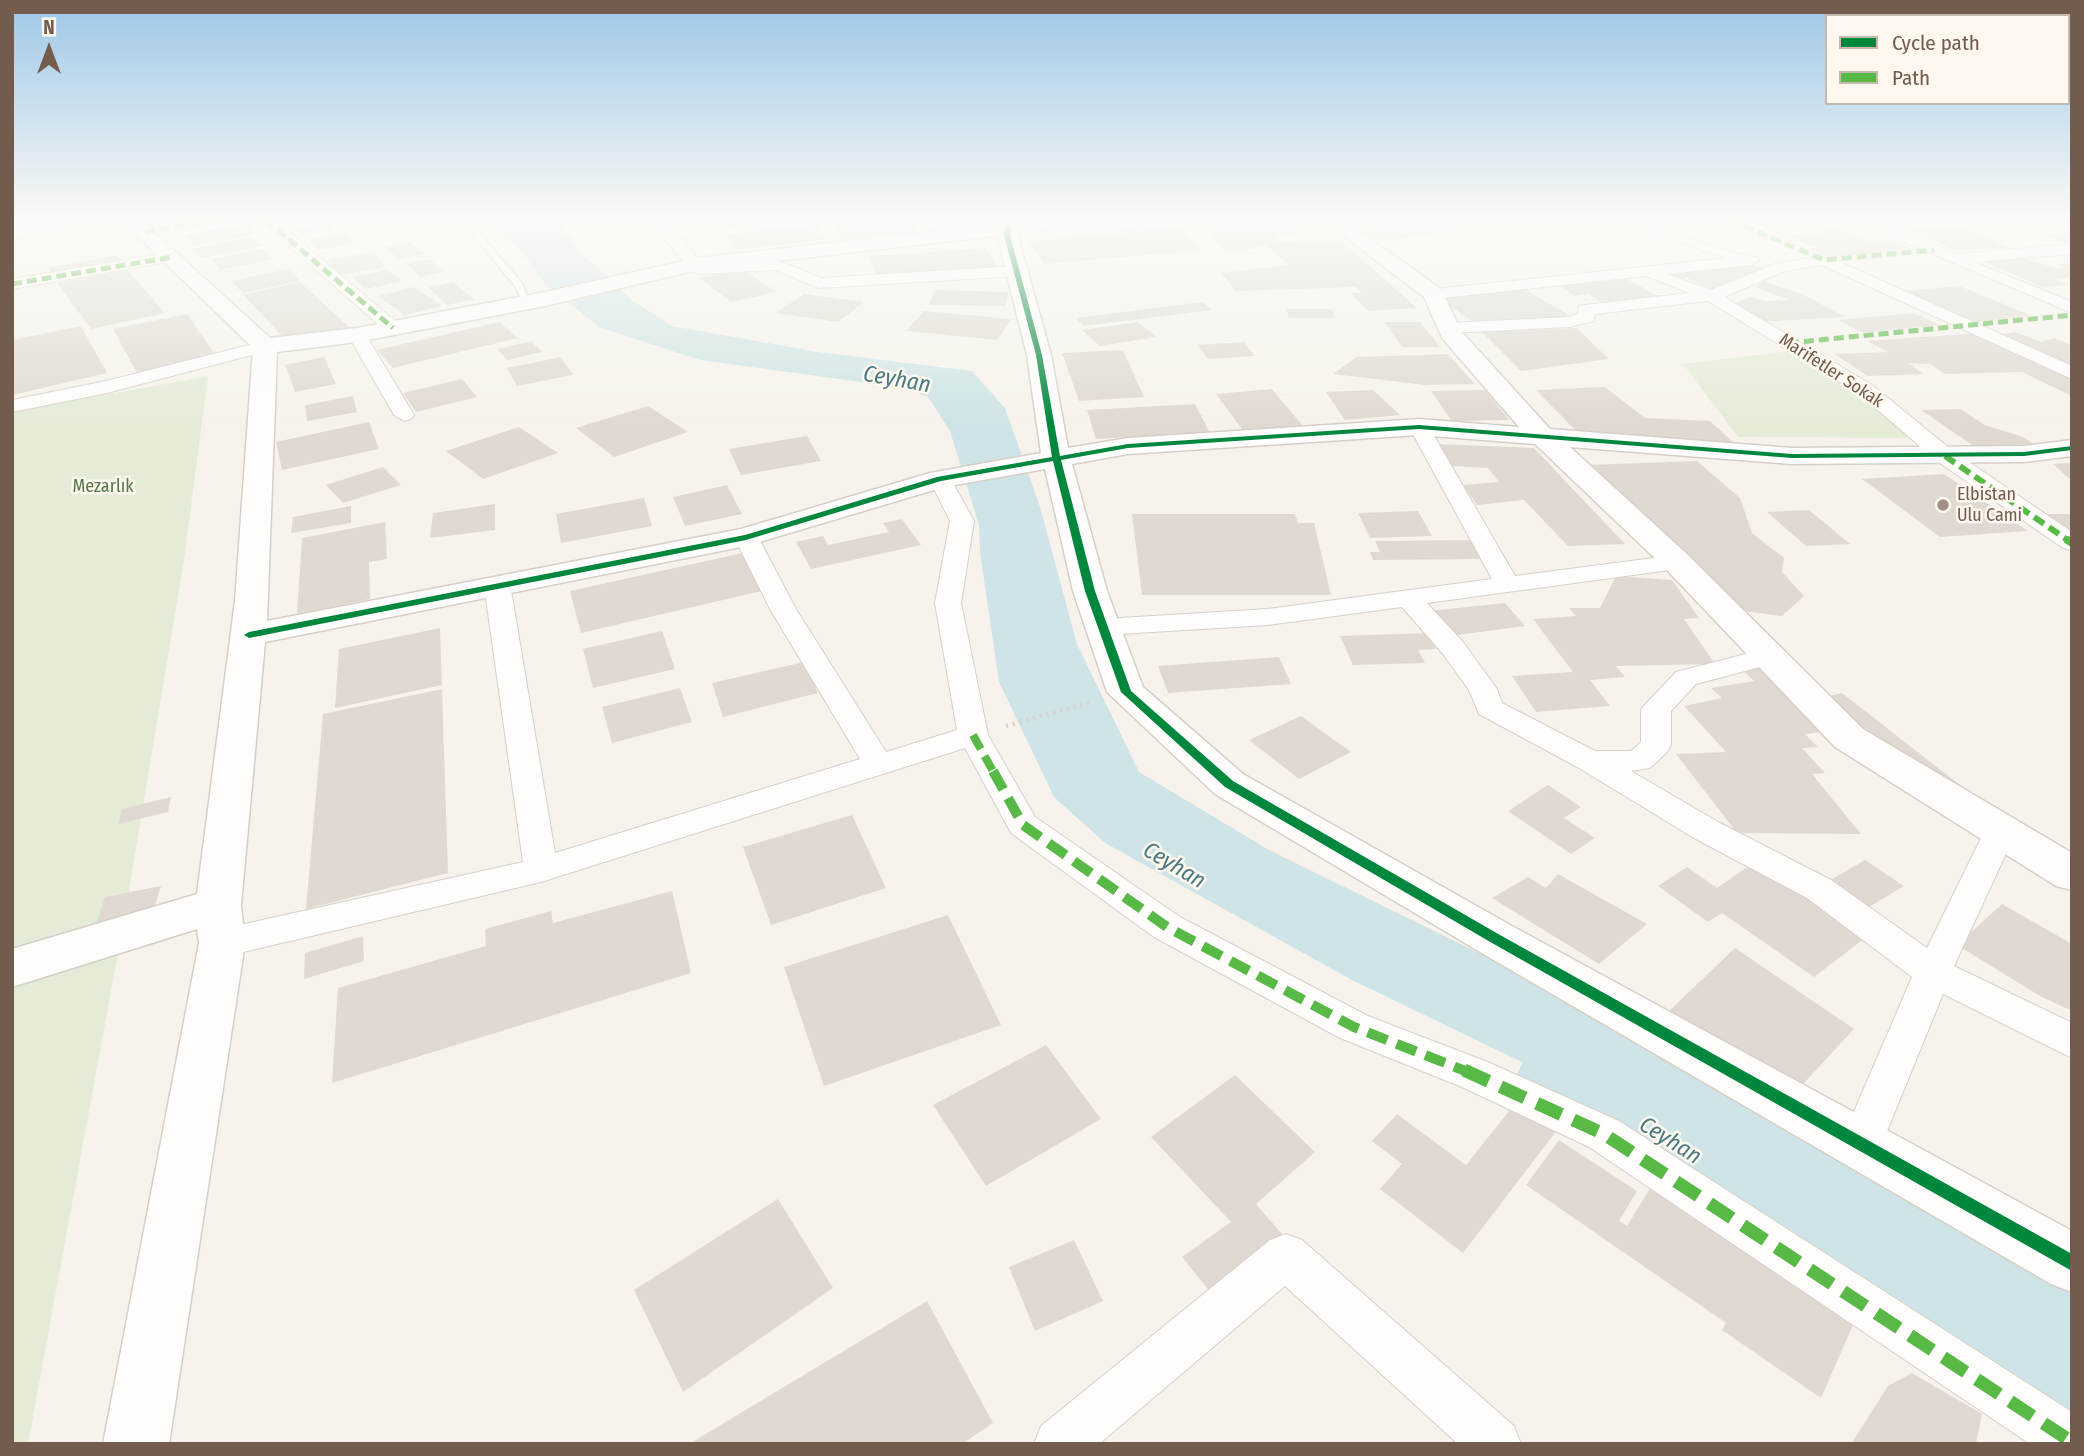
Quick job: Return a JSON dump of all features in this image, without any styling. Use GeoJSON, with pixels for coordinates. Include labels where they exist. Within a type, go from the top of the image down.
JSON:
{"type":"FeatureCollection","features":[{"type":"Feature","properties":{"kind":"street"},"geometry":{"type":"LineString","coordinates":[[136,1444],[220,924],[249,635],[265,346],[205,288]]}},
{"type":"Feature","properties":{"kind":"street"},"geometry":{"type":"LineString","coordinates":[[346,288],[393,328]]}},
{"type":"Feature","properties":{"kind":"street"},"geometry":{"type":"LineString","coordinates":[[12,406],[107,387],[265,346],[357,335],[591,288]]}},
{"type":"Feature","properties":{"kind":"street"},"geometry":{"type":"LineString","coordinates":[[1022,288],[1039,355],[1044,459],[1126,692],[1229,784],[2072,1263]]}},
{"type":"Feature","properties":{"kind":"street"},"geometry":{"type":"LineString","coordinates":[[1425,288],[1433,294],[1449,328],[1541,435],[1677,562],[1849,738],[2072,874]]}},
{"type":"Feature","properties":{"kind":"street"},"geometry":{"type":"LineString","coordinates":[[1433,294],[1489,288]]}},
{"type":"Feature","properties":{"kind":"street","name":"Marifetler Sokak"},"geometry":{"type":"LineString","coordinates":[[1690,288],[1711,296],[1865,389],[1945,456],[2072,543]]}},
{"type":"Feature","properties":{"kind":"street"},"geometry":{"type":"LineString","coordinates":[[1449,328],[1569,322],[1588,317],[1585,310],[1711,296],[1731,288]]}},
{"type":"Feature","properties":{"kind":"street"},"geometry":{"type":"LineString","coordinates":[[1883,288],[2072,373]]}},
{"type":"Feature","properties":{"kind":"street"},"geometry":{"type":"LineString","coordinates":[[2024,288],[2072,308]]}},
{"type":"Feature","properties":{"kind":"street"},"geometry":{"type":"LineString","coordinates":[[357,335],[404,415]]}},
{"type":"Feature","properties":{"kind":"street"},"geometry":{"type":"LineString","coordinates":[[1419,427],[1506,582]]}},
{"type":"Feature","properties":{"kind":"street"},"geometry":{"type":"LineString","coordinates":[[249,635],[746,537],[940,480],[1044,459],[1128,446],[1419,427],[1792,456],[2024,454],[2072,448]]}},
{"type":"Feature","properties":{"kind":"street"},"geometry":{"type":"LineString","coordinates":[[940,480],[962,521],[948,603],[973,735],[1023,825],[1167,927],[1354,1027],[1476,1075],[1604,1134],[2072,1442]]}},
{"type":"Feature","properties":{"kind":"street"},"geometry":{"type":"LineString","coordinates":[[746,537],[783,608],[879,765]]}},
{"type":"Feature","properties":{"kind":"street"},"geometry":{"type":"LineString","coordinates":[[1103,627],[1268,617],[1506,582],[1677,562]]}},
{"type":"Feature","properties":{"kind":"street"},"geometry":{"type":"LineString","coordinates":[[497,584],[541,870]]}},
{"type":"Feature","properties":{"kind":"street"},"geometry":{"type":"LineString","coordinates":[[1406,596],[1453,648],[1483,689],[1489,708],[1590,761],[1706,830],[1819,889],[1933,972],[2072,1042]]}},
{"type":"Feature","properties":{"kind":"street"},"geometry":{"type":"LineString","coordinates":[[1590,761],[1639,761],[1656,745],[1656,709],[1686,678],[1769,656]]}},
{"type":"Feature","properties":{"kind":"street"},"geometry":{"type":"LineString","coordinates":[[12,968],[220,924],[541,870],[973,735]]}},
{"type":"Feature","properties":{"kind":"street"},"geometry":{"type":"LineString","coordinates":[[1861,1144],[1933,972],[2000,832]]}},
{"type":"Feature","properties":{"kind":"street"},"geometry":{"type":"LineString","coordinates":[[1059,1444],[1286,1256],[1496,1444]]}},
{"type":"Feature","properties":{"kind":"lane"},"geometry":{"type":"LineString","coordinates":[[522,288],[536,301]]}},
{"type":"Feature","properties":{"kind":"path"},"geometry":{"type":"LineString","coordinates":[[973,735],[1126,692]]}},
{"type":"Feature","properties":{"kind":"green space"},"geometry":{"type":"Polygon","coordinates":[[[1790,351],[1860,392],[1908,438],[1738,437],[1683,364],[1790,351]]]}},
{"type":"Feature","properties":{"kind":"green space","name":"Mezarlık"},"geometry":{"type":"Polygon","coordinates":[[[208,376],[184,560],[125,915],[28,1444],[12,1444],[12,412],[208,376]]]}},
{"type":"Feature","properties":{"kind":"water"},"geometry":{"type":"Polygon","coordinates":[[[550,288],[619,288],[633,301],[672,326],[818,352],[972,371],[1005,408],[1040,507],[1077,644],[1139,772],[1269,850],[1599,1012],[2072,1285],[2072,1386],[1878,1259],[1588,1094],[1352,980],[1105,843],[1054,797],[999,682],[980,552],[979,525],[950,431],[928,397],[905,388],[700,360],[599,327],[550,288]]]}},
{"type":"Feature","properties":{"kind":"building"},"geometry":{"type":"Polygon","coordinates":[[[61,288],[143,288],[165,313],[91,329],[61,288]]]}},
{"type":"Feature","properties":{"kind":"building"},"geometry":{"type":"Polygon","coordinates":[[[238,288],[267,288],[243,293],[238,288]]]}},
{"type":"Feature","properties":{"kind":"building"},"geometry":{"type":"Polygon","coordinates":[[[274,288],[306,288],[350,328],[288,342],[243,295],[274,288]]]}},
{"type":"Feature","properties":{"kind":"building"},"geometry":{"type":"Polygon","coordinates":[[[415,288],[442,306],[405,315],[378,296],[415,288]]]}},
{"type":"Feature","properties":{"kind":"building"},"geometry":{"type":"Polygon","coordinates":[[[429,288],[460,288],[474,299],[447,305],[429,288]]]}},
{"type":"Feature","properties":{"kind":"building"},"geometry":{"type":"Polygon","coordinates":[[[712,288],[770,288],[776,292],[731,302],[712,288]]]}},
{"type":"Feature","properties":{"kind":"building"},"geometry":{"type":"Polygon","coordinates":[[[1233,288],[1327,288],[1236,291],[1233,288]]]}},
{"type":"Feature","properties":{"kind":"building"},"geometry":{"type":"Polygon","coordinates":[[[1356,288],[1394,288],[1417,308],[1368,311],[1350,293],[1362,293],[1356,288]]]}},
{"type":"Feature","properties":{"kind":"building"},"geometry":{"type":"Polygon","coordinates":[[[1522,288],[1569,315],[1553,319],[1473,322],[1441,299],[1522,288]]]}},
{"type":"Feature","properties":{"kind":"building"},"geometry":{"type":"Polygon","coordinates":[[[1563,288],[1643,288],[1665,300],[1608,306],[1589,294],[1575,296],[1563,288]]]}},
{"type":"Feature","properties":{"kind":"building"},"geometry":{"type":"Polygon","coordinates":[[[1757,288],[1783,288],[1804,295],[1845,317],[1759,322],[1732,305],[1750,297],[1765,301],[1789,300],[1757,288]]]}},
{"type":"Feature","properties":{"kind":"building"},"geometry":{"type":"Polygon","coordinates":[[[1965,288],[2032,316],[1973,322],[1904,291],[1965,288]]]}},
{"type":"Feature","properties":{"kind":"building"},"geometry":{"type":"Polygon","coordinates":[[[935,290],[1009,292],[1005,306],[929,305],[935,290]]]}},
{"type":"Feature","properties":{"kind":"building"},"geometry":{"type":"Polygon","coordinates":[[[804,294],[864,302],[838,322],[776,313],[804,294]]]}},
{"type":"Feature","properties":{"kind":"building"},"geometry":{"type":"Polygon","coordinates":[[[1202,302],[1212,310],[1084,326],[1076,318],[1202,302]]]}},
{"type":"Feature","properties":{"kind":"building"},"geometry":{"type":"Polygon","coordinates":[[[1286,309],[1332,309],[1335,318],[1289,318],[1286,309]]]}},
{"type":"Feature","properties":{"kind":"building"},"geometry":{"type":"Polygon","coordinates":[[[924,311],[1011,319],[997,340],[906,331],[924,311]]]}},
{"type":"Feature","properties":{"kind":"building"},"geometry":{"type":"Polygon","coordinates":[[[1914,313],[1939,325],[1863,333],[1838,320],[1914,313]]]}},
{"type":"Feature","properties":{"kind":"building"},"geometry":{"type":"Polygon","coordinates":[[[187,314],[215,355],[137,373],[113,329],[187,314]]]}},
{"type":"Feature","properties":{"kind":"building"},"geometry":{"type":"Polygon","coordinates":[[[499,322],[518,338],[393,368],[377,350],[499,322]]]}},
{"type":"Feature","properties":{"kind":"building"},"geometry":{"type":"Polygon","coordinates":[[[1138,322],[1157,337],[1100,346],[1082,330],[1138,322]]]}},
{"type":"Feature","properties":{"kind":"building"},"geometry":{"type":"Polygon","coordinates":[[[1384,322],[1420,322],[1440,347],[1402,347],[1384,322]]]}},
{"type":"Feature","properties":{"kind":"building"},"geometry":{"type":"Polygon","coordinates":[[[81,326],[107,373],[12,395],[12,340],[81,326]]]}},
{"type":"Feature","properties":{"kind":"building"},"geometry":{"type":"Polygon","coordinates":[[[1577,328],[1609,359],[1521,371],[1482,332],[1577,328]]]}},
{"type":"Feature","properties":{"kind":"building"},"geometry":{"type":"Polygon","coordinates":[[[2015,332],[2042,342],[2054,338],[2072,345],[2072,369],[1994,336],[2015,332]]]}},
{"type":"Feature","properties":{"kind":"building"},"geometry":{"type":"Polygon","coordinates":[[[1977,333],[2072,375],[2072,396],[2022,372],[1945,374],[1930,364],[1907,363],[1924,374],[1868,376],[1834,354],[1888,352],[1867,341],[1977,333]]]}},
{"type":"Feature","properties":{"kind":"building"},"geometry":{"type":"Polygon","coordinates":[[[531,341],[542,352],[507,360],[497,349],[531,341]]]}},
{"type":"Feature","properties":{"kind":"building"},"geometry":{"type":"Polygon","coordinates":[[[1244,342],[1255,356],[1208,359],[1198,345],[1244,342]]]}},
{"type":"Feature","properties":{"kind":"building"},"geometry":{"type":"Polygon","coordinates":[[[1123,350],[1144,397],[1079,401],[1062,353],[1123,350]]]}},
{"type":"Feature","properties":{"kind":"building"},"geometry":{"type":"Polygon","coordinates":[[[1448,354],[1475,384],[1425,385],[1333,374],[1357,357],[1448,354]]]}},
{"type":"Feature","properties":{"kind":"building"},"geometry":{"type":"Polygon","coordinates":[[[324,357],[336,384],[295,392],[285,365],[324,357]]]}},
{"type":"Feature","properties":{"kind":"building"},"geometry":{"type":"Polygon","coordinates":[[[561,357],[573,375],[517,386],[507,368],[561,357]]]}},
{"type":"Feature","properties":{"kind":"building"},"geometry":{"type":"Polygon","coordinates":[[[462,379],[477,397],[416,412],[403,393],[462,379]]]}},
{"type":"Feature","properties":{"kind":"building"},"geometry":{"type":"Polygon","coordinates":[[[1605,387],[1645,418],[1710,421],[1738,447],[1576,431],[1536,390],[1605,387]]]}},
{"type":"Feature","properties":{"kind":"building"},"geometry":{"type":"Polygon","coordinates":[[[1272,389],[1303,426],[1244,432],[1216,394],[1272,389]]]}},
{"type":"Feature","properties":{"kind":"building"},"geometry":{"type":"Polygon","coordinates":[[[1373,390],[1400,415],[1345,420],[1326,392],[1373,390]]]}},
{"type":"Feature","properties":{"kind":"building"},"geometry":{"type":"Polygon","coordinates":[[[1485,390],[1509,420],[1452,421],[1431,391],[1485,390]]]}},
{"type":"Feature","properties":{"kind":"building"},"geometry":{"type":"Polygon","coordinates":[[[353,396],[357,412],[307,421],[305,405],[353,396]]]}},
{"type":"Feature","properties":{"kind":"building"},"geometry":{"type":"Polygon","coordinates":[[[1195,404],[1210,433],[1096,439],[1087,410],[1195,404]]]}},
{"type":"Feature","properties":{"kind":"building"},"geometry":{"type":"Polygon","coordinates":[[[648,406],[688,432],[614,457],[576,428],[648,406]]]}},
{"type":"Feature","properties":{"kind":"building"},"geometry":{"type":"Polygon","coordinates":[[[1960,409],[1985,425],[2023,437],[2039,447],[1978,449],[1921,410],[1960,409]]]}},
{"type":"Feature","properties":{"kind":"building"},"geometry":{"type":"Polygon","coordinates":[[[369,422],[379,449],[282,470],[276,442],[369,422]]]}},
{"type":"Feature","properties":{"kind":"building"},"geometry":{"type":"Polygon","coordinates":[[[519,427],[558,453],[483,479],[446,451],[519,427]]]}},
{"type":"Feature","properties":{"kind":"building"},"geometry":{"type":"Polygon","coordinates":[[[807,436],[821,461],[741,475],[729,449],[807,436]]]}},
{"type":"Feature","properties":{"kind":"building"},"geometry":{"type":"Polygon","coordinates":[[[1437,444],[1534,448],[1625,544],[1568,546],[1524,500],[1477,505],[1463,485],[1499,482],[1488,468],[1452,466],[1437,444]]]}},
{"type":"Feature","properties":{"kind":"building"},"geometry":{"type":"Polygon","coordinates":[[[1697,461],[1740,498],[1752,533],[1784,558],[1782,572],[1804,596],[1782,616],[1743,611],[1588,465],[1697,461]]]}},
{"type":"Feature","properties":{"kind":"building"},"geometry":{"type":"Polygon","coordinates":[[[2072,463],[2072,481],[2053,464],[2072,463]]]}},
{"type":"Feature","properties":{"kind":"building"},"geometry":{"type":"Polygon","coordinates":[[[383,467],[401,485],[343,503],[326,485],[383,467]]]}},
{"type":"Feature","properties":{"kind":"building","name":"Elbistan Ulu Cami"},"geometry":{"type":"Polygon","coordinates":[[[1944,474],[2028,531],[1940,537],[1862,479],[1944,474]]]}},
{"type":"Feature","properties":{"kind":"building"},"geometry":{"type":"Polygon","coordinates":[[[727,485],[742,514],[685,526],[673,497],[727,485]]]}},
{"type":"Feature","properties":{"kind":"building"},"geometry":{"type":"Polygon","coordinates":[[[644,498],[652,526],[561,543],[556,514],[644,498]]]}},
{"type":"Feature","properties":{"kind":"building"},"geometry":{"type":"Polygon","coordinates":[[[495,504],[495,530],[430,538],[433,513],[495,504]]]}},
{"type":"Feature","properties":{"kind":"building"},"geometry":{"type":"Polygon","coordinates":[[[351,506],[351,523],[291,533],[293,517],[351,506]]]}},
{"type":"Feature","properties":{"kind":"building"},"geometry":{"type":"Polygon","coordinates":[[[1809,510],[1850,544],[1806,546],[1767,512],[1809,510]]]}},
{"type":"Feature","properties":{"kind":"building"},"geometry":{"type":"Polygon","coordinates":[[[1418,511],[1432,536],[1370,538],[1358,513],[1418,511]]]}},
{"type":"Feature","properties":{"kind":"building"},"geometry":{"type":"Polygon","coordinates":[[[1132,514],[1295,514],[1298,523],[1314,523],[1331,595],[1142,595],[1132,514]]]}},
{"type":"Feature","properties":{"kind":"building"},"geometry":{"type":"Polygon","coordinates":[[[2037,514],[2072,514],[2072,540],[2037,514]]]}},
{"type":"Feature","properties":{"kind":"building"},"geometry":{"type":"Polygon","coordinates":[[[902,519],[921,545],[811,569],[796,542],[823,536],[828,545],[889,532],[883,523],[902,519]]]}},
{"type":"Feature","properties":{"kind":"building"},"geometry":{"type":"Polygon","coordinates":[[[385,522],[387,559],[369,562],[370,599],[297,614],[302,538],[385,522]]]}},
{"type":"Feature","properties":{"kind":"building"},"geometry":{"type":"Polygon","coordinates":[[[1474,540],[1484,559],[1373,560],[1370,552],[1380,552],[1375,541],[1474,540]]]}},
{"type":"Feature","properties":{"kind":"building"},"geometry":{"type":"Polygon","coordinates":[[[747,552],[766,590],[581,633],[570,591],[747,552]]]}},
{"type":"Feature","properties":{"kind":"building"},"geometry":{"type":"Polygon","coordinates":[[[1616,576],[1672,580],[1699,618],[1684,619],[1715,664],[1616,666],[1625,677],[1590,680],[1610,706],[1536,712],[1512,676],[1573,672],[1533,619],[1576,616],[1569,608],[1600,608],[1616,576]]]}},
{"type":"Feature","properties":{"kind":"building"},"geometry":{"type":"Polygon","coordinates":[[[1505,603],[1525,626],[1450,636],[1430,611],[1505,603]]]}},
{"type":"Feature","properties":{"kind":"building"},"geometry":{"type":"Polygon","coordinates":[[[440,628],[442,685],[335,708],[339,649],[440,628]]]}},
{"type":"Feature","properties":{"kind":"building"},"geometry":{"type":"Polygon","coordinates":[[[662,631],[675,669],[593,688],[583,649],[662,631]]]}},
{"type":"Feature","properties":{"kind":"building"},"geometry":{"type":"Polygon","coordinates":[[[1428,633],[1436,649],[1418,650],[1425,663],[1353,665],[1340,636],[1428,633]]]}},
{"type":"Feature","properties":{"kind":"building"},"geometry":{"type":"Polygon","coordinates":[[[1279,657],[1291,684],[1168,693],[1158,666],[1279,657]]]}},
{"type":"Feature","properties":{"kind":"building"},"geometry":{"type":"Polygon","coordinates":[[[804,662],[818,693],[723,717],[712,683],[804,662]]]}},
{"type":"Feature","properties":{"kind":"building"},"geometry":{"type":"Polygon","coordinates":[[[1771,664],[1833,731],[1805,734],[1818,747],[1802,748],[1825,773],[1812,774],[1861,834],[1737,833],[1676,754],[1726,752],[1684,706],[1722,698],[1711,688],[1754,681],[1741,668],[1771,664]]]}},
{"type":"Feature","properties":{"kind":"building"},"geometry":{"type":"Polygon","coordinates":[[[680,688],[692,722],[612,743],[602,707],[680,688]]]}},
{"type":"Feature","properties":{"kind":"building"},"geometry":{"type":"Polygon","coordinates":[[[442,689],[448,873],[306,909],[323,714],[442,689]]]}},
{"type":"Feature","properties":{"kind":"building"},"geometry":{"type":"Polygon","coordinates":[[[1842,693],[1974,796],[1950,802],[1820,698],[1842,693]]]}},
{"type":"Feature","properties":{"kind":"building"},"geometry":{"type":"Polygon","coordinates":[[[1301,716],[1351,752],[1299,779],[1249,740],[1301,716]]]}},
{"type":"Feature","properties":{"kind":"building"},"geometry":{"type":"Polygon","coordinates":[[[1548,785],[1581,807],[1564,818],[1595,838],[1571,854],[1508,811],[1548,785]]]}},
{"type":"Feature","properties":{"kind":"building"},"geometry":{"type":"Polygon","coordinates":[[[171,797],[168,812],[118,824],[122,809],[171,797]]]}},
{"type":"Feature","properties":{"kind":"building"},"geometry":{"type":"Polygon","coordinates":[[[852,815],[886,888],[771,925],[743,847],[852,815]]]}},
{"type":"Feature","properties":{"kind":"building"},"geometry":{"type":"Polygon","coordinates":[[[1865,860],[1904,886],[1866,909],[1827,882],[1865,860]]]}},
{"type":"Feature","properties":{"kind":"building"},"geometry":{"type":"Polygon","coordinates":[[[1756,861],[1869,935],[1814,977],[1722,913],[1708,922],[1658,886],[1687,867],[1717,888],[1756,861]]]}},
{"type":"Feature","properties":{"kind":"building"},"geometry":{"type":"Polygon","coordinates":[[[1558,874],[1647,924],[1599,964],[1492,898],[1528,877],[1546,888],[1558,874]]]}},
{"type":"Feature","properties":{"kind":"building"},"geometry":{"type":"Polygon","coordinates":[[[161,886],[152,915],[95,927],[105,897],[161,886]]]}},
{"type":"Feature","properties":{"kind":"building"},"geometry":{"type":"Polygon","coordinates":[[[672,891],[691,973],[332,1083],[338,988],[486,946],[485,929],[551,911],[553,923],[672,891]]]}},
{"type":"Feature","properties":{"kind":"building"},"geometry":{"type":"Polygon","coordinates":[[[2002,904],[2072,944],[2072,1011],[2040,996],[1957,945],[2002,904]]]}},
{"type":"Feature","properties":{"kind":"building"},"geometry":{"type":"Polygon","coordinates":[[[948,915],[1001,1025],[824,1086],[784,967],[948,915]]]}},
{"type":"Feature","properties":{"kind":"building"},"geometry":{"type":"Polygon","coordinates":[[[363,936],[364,961],[304,979],[305,953],[363,936]]]}},
{"type":"Feature","properties":{"kind":"building"},"geometry":{"type":"Polygon","coordinates":[[[1735,948],[1854,1029],[1793,1095],[1670,1010],[1735,948]]]}},
{"type":"Feature","properties":{"kind":"building"},"geometry":{"type":"Polygon","coordinates":[[[1046,1045],[1101,1119],[986,1186],[933,1105],[1046,1045]]]}},
{"type":"Feature","properties":{"kind":"building"},"geometry":{"type":"Polygon","coordinates":[[[1235,1075],[1315,1152],[1256,1204],[1289,1242],[1215,1298],[1182,1257],[1231,1222],[1151,1137],[1235,1075]]]}},
{"type":"Feature","properties":{"kind":"building"},"geometry":{"type":"Polygon","coordinates":[[[1517,1101],[1558,1129],[1463,1253],[1380,1189],[1402,1164],[1372,1141],[1397,1114],[1466,1165],[1517,1101]]]}},
{"type":"Feature","properties":{"kind":"building"},"geometry":{"type":"Polygon","coordinates":[[[1559,1140],[1637,1191],[1619,1221],[1627,1226],[1652,1185],[1856,1318],[1821,1398],[1722,1330],[1726,1323],[1526,1185],[1559,1140]]]}},
{"type":"Feature","properties":{"kind":"building"},"geometry":{"type":"Polygon","coordinates":[[[778,1199],[833,1288],[683,1392],[634,1290],[778,1199]]]}},
{"type":"Feature","properties":{"kind":"building"},"geometry":{"type":"Polygon","coordinates":[[[1074,1240],[1103,1301],[1035,1331],[1009,1267],[1074,1240]]]}},
{"type":"Feature","properties":{"kind":"building"},"geometry":{"type":"Polygon","coordinates":[[[927,1301],[993,1423],[962,1444],[689,1444],[927,1301]]]}},
{"type":"Feature","properties":{"kind":"building"},"geometry":{"type":"Polygon","coordinates":[[[1912,1373],[1982,1414],[1976,1444],[1851,1444],[1888,1386],[1912,1373]]]}},
{"type":"Feature","properties":{"kind":"waterway","name":"Ceyhan"},"geometry":{"type":"LineString","coordinates":[[1562,1074],[1990,1345],[2072,1392]]}},
{"type":"Feature","properties":{"kind":"marked path"},"geometry":{"type":"LineString","coordinates":[[346,288],[393,328]]}},
{"type":"Feature","properties":{"kind":"marked path"},"geometry":{"type":"LineString","coordinates":[[1789,343],[2072,315]]}},
{"type":"Feature","properties":{"kind":"marked path"},"geometry":{"type":"LineString","coordinates":[[1945,456],[2072,543]]}},
{"type":"Feature","properties":{"kind":"marked path"},"geometry":{"type":"LineString","coordinates":[[973,735],[1023,825],[1167,927],[1354,1027],[1476,1075],[1604,1134],[2072,1442]]}},
{"type":"Feature","properties":{"kind":"cycle path"},"geometry":{"type":"LineString","coordinates":[[1021,288],[1039,355],[1056,457],[1090,591],[1126,692],[1229,784],[1496,939],[2072,1263]]}},
{"type":"Feature","properties":{"kind":"cycle path"},"geometry":{"type":"LineString","coordinates":[[249,635],[746,537],[940,479],[1128,446],[1419,427],[1792,456],[2024,454],[2072,448]]}},
{"type":"Feature","properties":{"kind":"place","name":"Elbistan Ulu Cami"},"geometry":{"type":"Point","coordinates":[1943,505]}}]}
